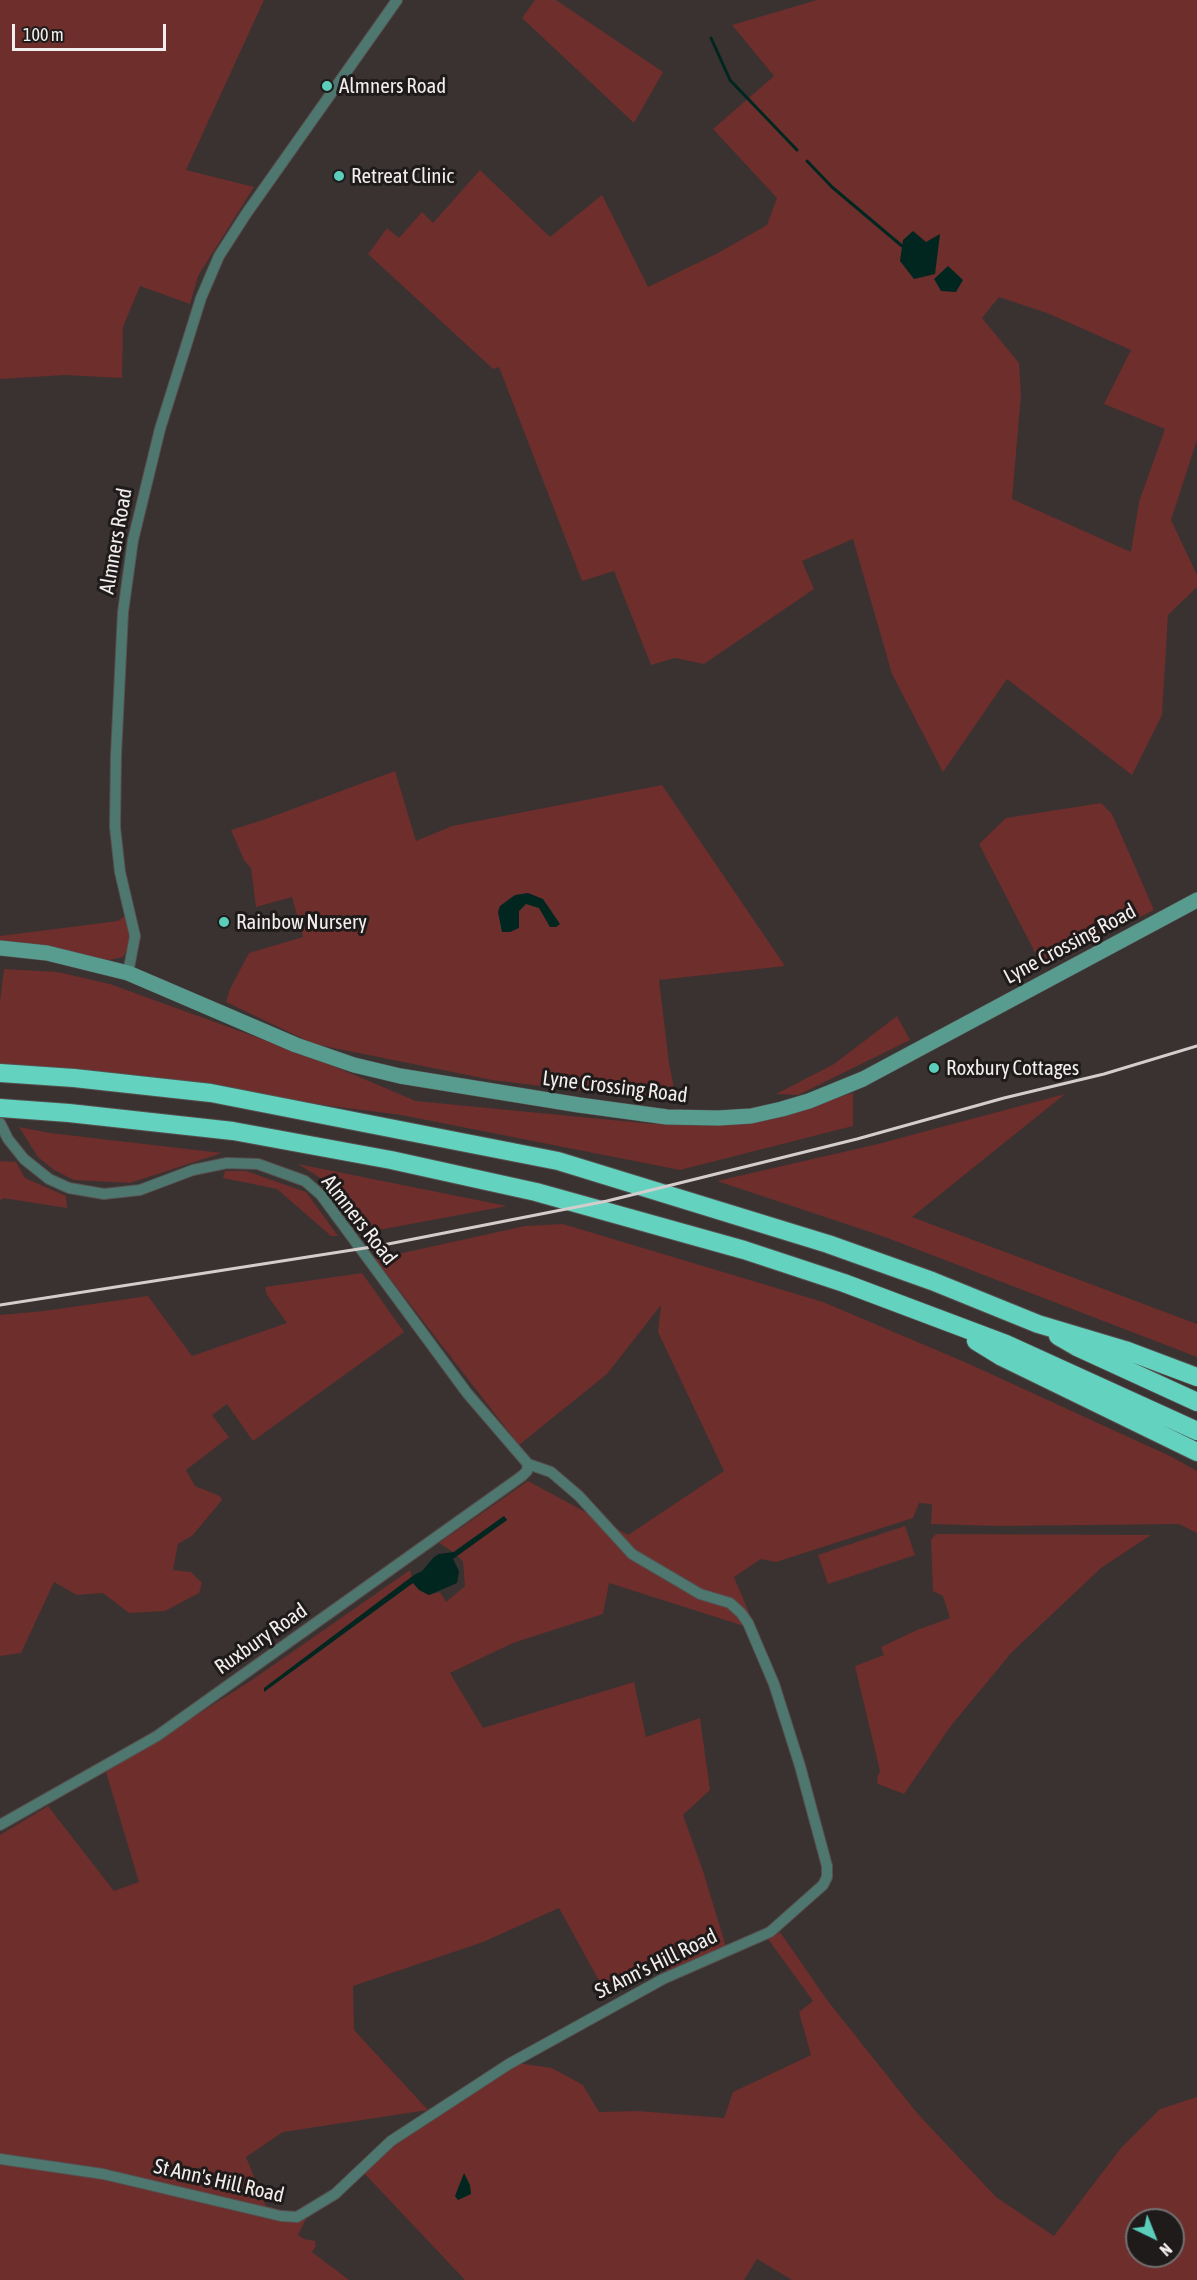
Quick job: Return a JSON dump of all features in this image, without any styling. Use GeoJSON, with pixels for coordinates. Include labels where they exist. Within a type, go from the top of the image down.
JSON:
{"type":"FeatureCollection","features":[{"type":"Feature","properties":{"kind":"highway"},"geometry":{"type":"LineString","coordinates":[[0,1073],[74,1078],[211,1093],[558,1161],[828,1244],[932,1281],[1038,1324],[1125,1350],[1197,1377]]}},
{"type":"Feature","properties":{"kind":"highway"},"geometry":{"type":"LineString","coordinates":[[0,1108],[69,1113],[233,1131],[391,1160],[536,1192],[744,1250],[844,1282],[1006,1344],[1197,1431]]}},
{"type":"Feature","properties":{"kind":"highway"},"geometry":{"type":"LineString","coordinates":[[944,1322],[1002,1357],[1197,1452]]}},
{"type":"Feature","properties":{"kind":"highway"},"geometry":{"type":"LineString","coordinates":[[1038,1324],[1077,1347],[1197,1402]]}},
{"type":"Feature","properties":{"kind":"street","name":"Almners Road"},"geometry":{"type":"LineString","coordinates":[[128,973],[135,936],[120,872],[115,827],[123,612],[133,540],[160,429],[201,298],[219,256],[246,214],[397,0]]}},
{"type":"Feature","properties":{"kind":"street","name":"Lyne Crossing Road"},"geometry":{"type":"LineString","coordinates":[[0,948],[47,953],[128,973],[296,1045],[354,1065],[400,1076],[667,1117],[719,1119],[751,1116],[782,1109],[809,1101],[863,1079],[1197,900]]}},
{"type":"Feature","properties":{"kind":"street","name":"Almners Road"},"geometry":{"type":"LineString","coordinates":[[1,1126],[15,1150],[33,1168],[49,1179],[69,1188],[104,1194],[140,1190],[193,1170],[227,1163],[258,1164],[305,1181],[326,1203],[468,1395],[528,1464]]}},
{"type":"Feature","properties":{"kind":"street","name":"Ruxbury Road"},"geometry":{"type":"LineString","coordinates":[[0,1825],[157,1736],[522,1476],[527,1471],[528,1464]]}},
{"type":"Feature","properties":{"kind":"street","name":"St Ann's Hill Road"},"geometry":{"type":"LineString","coordinates":[[0,2159],[103,2174],[281,2216],[297,2217],[335,2194],[390,2141],[509,2064],[663,1979],[770,1932],[823,1885],[827,1866],[800,1766],[774,1684],[748,1623],[730,1603],[700,1594],[632,1554],[579,1496],[551,1472],[528,1464]]}},
{"type":"Feature","properties":{"kind":"shaded area"},"geometry":{"type":"Polygon","coordinates":[[[0,0],[264,0],[186,170],[254,187],[198,276],[190,304],[140,286],[123,327],[122,378],[65,375],[0,379],[0,0]]]}},
{"type":"Feature","properties":{"kind":"shaded area"},"geometry":{"type":"Polygon","coordinates":[[[535,0],[556,0],[663,72],[634,123],[522,18],[535,0]]]}},
{"type":"Feature","properties":{"kind":"shaded area"},"geometry":{"type":"Polygon","coordinates":[[[817,0],[1197,0],[1197,440],[1171,520],[1197,575],[1197,587],[1168,615],[1162,715],[1132,775],[1007,679],[943,772],[892,674],[853,539],[802,561],[814,589],[704,664],[675,658],[651,665],[614,571],[582,581],[499,367],[493,369],[368,254],[387,228],[399,238],[422,212],[433,223],[480,170],[550,237],[602,195],[648,287],[718,253],[767,225],[777,198],[713,129],[774,76],[732,25],[817,0]],[[999,297],[982,318],[1019,363],[1021,395],[1012,499],[1131,552],[1139,502],[1165,429],[1104,404],[1131,350],[1047,313],[999,297]]]}},
{"type":"Feature","properties":{"kind":"shaded area"},"geometry":{"type":"Polygon","coordinates":[[[913,231],[926,242],[940,234],[935,274],[914,279],[900,261],[903,240],[913,231]]]}},
{"type":"Feature","properties":{"kind":"shaded area"},"geometry":{"type":"Polygon","coordinates":[[[948,266],[963,280],[956,292],[941,291],[934,279],[948,266]]]}},
{"type":"Feature","properties":{"kind":"shaded area"},"geometry":{"type":"Polygon","coordinates":[[[395,771],[416,841],[452,826],[662,785],[785,966],[659,980],[669,1063],[677,1103],[492,1080],[314,1044],[226,1002],[230,989],[249,953],[303,937],[292,897],[256,907],[251,868],[244,860],[231,830],[395,771]]]}},
{"type":"Feature","properties":{"kind":"shaded area"},"geometry":{"type":"Polygon","coordinates":[[[1101,803],[1112,814],[1154,910],[1042,966],[979,844],[1006,818],[1101,803]]]}},
{"type":"Feature","properties":{"kind":"shaded area"},"geometry":{"type":"Polygon","coordinates":[[[528,893],[543,899],[560,924],[550,927],[539,908],[526,904],[519,911],[519,928],[510,932],[502,932],[498,912],[500,906],[515,895],[528,893]]]}},
{"type":"Feature","properties":{"kind":"shaded area"},"geometry":{"type":"Polygon","coordinates":[[[126,915],[130,932],[129,946],[123,957],[109,960],[58,950],[0,945],[0,936],[118,921],[126,915]]]}},
{"type":"Feature","properties":{"kind":"shaded area"},"geometry":{"type":"Polygon","coordinates":[[[4,969],[58,972],[110,984],[314,1058],[416,1101],[653,1124],[764,1120],[853,1093],[853,1126],[680,1170],[401,1115],[0,1063],[0,1002],[4,969]]]}},
{"type":"Feature","properties":{"kind":"shaded area"},"geometry":{"type":"Polygon","coordinates":[[[897,1016],[910,1040],[798,1095],[776,1094],[834,1064],[897,1016]]]}},
{"type":"Feature","properties":{"kind":"shaded area"},"geometry":{"type":"Polygon","coordinates":[[[1065,1094],[912,1217],[1197,1324],[1197,1357],[885,1237],[717,1181],[878,1144],[1065,1094]]]}},
{"type":"Feature","properties":{"kind":"shaded area"},"geometry":{"type":"Polygon","coordinates":[[[19,1127],[50,1133],[222,1153],[130,1183],[74,1180],[54,1170],[38,1157],[19,1127]]]}},
{"type":"Feature","properties":{"kind":"shaded area"},"geometry":{"type":"Polygon","coordinates":[[[0,1161],[16,1162],[25,1178],[66,1196],[67,1208],[3,1198],[0,1201],[0,1161]]]}},
{"type":"Feature","properties":{"kind":"shaded area"},"geometry":{"type":"Polygon","coordinates":[[[298,1164],[507,1206],[368,1232],[328,1183],[298,1164]]]}},
{"type":"Feature","properties":{"kind":"shaded area"},"geometry":{"type":"Polygon","coordinates":[[[225,1171],[246,1171],[306,1192],[338,1236],[331,1236],[277,1189],[223,1178],[225,1171]]]}},
{"type":"Feature","properties":{"kind":"shaded area"},"geometry":{"type":"Polygon","coordinates":[[[563,1224],[823,1302],[967,1363],[1172,1457],[1197,1471],[1197,1533],[1179,1524],[999,1526],[931,1524],[932,1504],[919,1503],[913,1518],[776,1562],[761,1559],[734,1577],[761,1641],[744,1626],[609,1583],[603,1614],[513,1643],[450,1673],[483,1728],[634,1682],[646,1737],[700,1718],[710,1790],[683,1815],[726,1947],[665,1971],[653,1959],[648,1960],[602,1986],[559,1908],[483,1942],[353,1986],[354,2030],[428,2110],[283,2132],[246,2157],[266,2206],[307,2217],[298,2235],[315,2241],[316,2246],[312,2252],[349,2280],[0,2280],[0,1835],[48,1806],[114,1891],[139,1882],[106,1772],[249,1682],[410,1570],[413,1583],[429,1595],[440,1592],[446,1602],[465,1586],[463,1562],[457,1555],[507,1520],[504,1516],[453,1552],[439,1543],[528,1481],[628,1535],[724,1471],[658,1332],[661,1305],[607,1374],[519,1445],[375,1259],[525,1226],[563,1224]]]}},
{"type":"Feature","properties":{"kind":"shaded area"},"geometry":{"type":"Polygon","coordinates":[[[362,1273],[404,1332],[253,1441],[227,1404],[212,1415],[229,1437],[186,1470],[195,1486],[220,1496],[222,1500],[193,1535],[178,1544],[173,1570],[191,1572],[202,1583],[199,1593],[165,1611],[129,1613],[103,1593],[77,1595],[54,1582],[21,1653],[0,1656],[0,1315],[148,1296],[192,1356],[287,1323],[267,1295],[265,1287],[362,1273]]]}},
{"type":"Feature","properties":{"kind":"shaded area"},"geometry":{"type":"Polygon","coordinates":[[[504,1516],[507,1520],[453,1559],[459,1571],[457,1583],[429,1595],[419,1590],[413,1583],[264,1692],[264,1688],[422,1571],[434,1557],[454,1552],[504,1516]]]}},
{"type":"Feature","properties":{"kind":"shaded area"},"geometry":{"type":"Polygon","coordinates":[[[905,1526],[915,1555],[828,1584],[818,1555],[905,1526]]]}},
{"type":"Feature","properties":{"kind":"shaded area"},"geometry":{"type":"Polygon","coordinates":[[[936,1534],[1151,1535],[1101,1568],[1012,1652],[950,1727],[904,1794],[878,1784],[877,1778],[880,1771],[855,1666],[884,1655],[881,1647],[950,1618],[943,1596],[933,1591],[931,1540],[936,1534]]]}},
{"type":"Feature","properties":{"kind":"shaded area"},"geometry":{"type":"Polygon","coordinates":[[[780,1932],[827,2000],[917,2113],[996,2197],[1054,2236],[1121,2148],[1160,2109],[1197,2097],[1197,2280],[792,2280],[757,2259],[744,2280],[465,2280],[363,2172],[393,2145],[517,2063],[552,2068],[583,2085],[599,2112],[638,2111],[724,2118],[733,2092],[811,2055],[799,2012],[813,2001],[768,1939],[780,1932]]]}},
{"type":"Feature","properties":{"kind":"shaded area"},"geometry":{"type":"Polygon","coordinates":[[[464,2173],[470,2185],[471,2194],[458,2200],[455,2196],[464,2173]]]}},
{"type":"Feature","properties":{"kind":"waterway"},"geometry":{"type":"LineString","coordinates":[[711,38],[730,80],[797,150]]}},
{"type":"Feature","properties":{"kind":"waterway"},"geometry":{"type":"LineString","coordinates":[[807,161],[832,187],[902,246]]}},
{"type":"Feature","properties":{"kind":"railway"},"geometry":{"type":"LineString","coordinates":[[0,1305],[378,1246],[607,1201],[857,1139],[1004,1098],[1104,1074],[1197,1046]]}},
{"type":"Feature","properties":{"kind":"place","name":"Almners Road"},"geometry":{"type":"Point","coordinates":[327,86]}},
{"type":"Feature","properties":{"kind":"place","name":"Retreat Clinic"},"geometry":{"type":"Point","coordinates":[339,176]}},
{"type":"Feature","properties":{"kind":"place","name":"Rainbow Nursery"},"geometry":{"type":"Point","coordinates":[224,922]}},
{"type":"Feature","properties":{"kind":"place","name":"Roxbury Cottages"},"geometry":{"type":"Point","coordinates":[934,1068]}}]}
